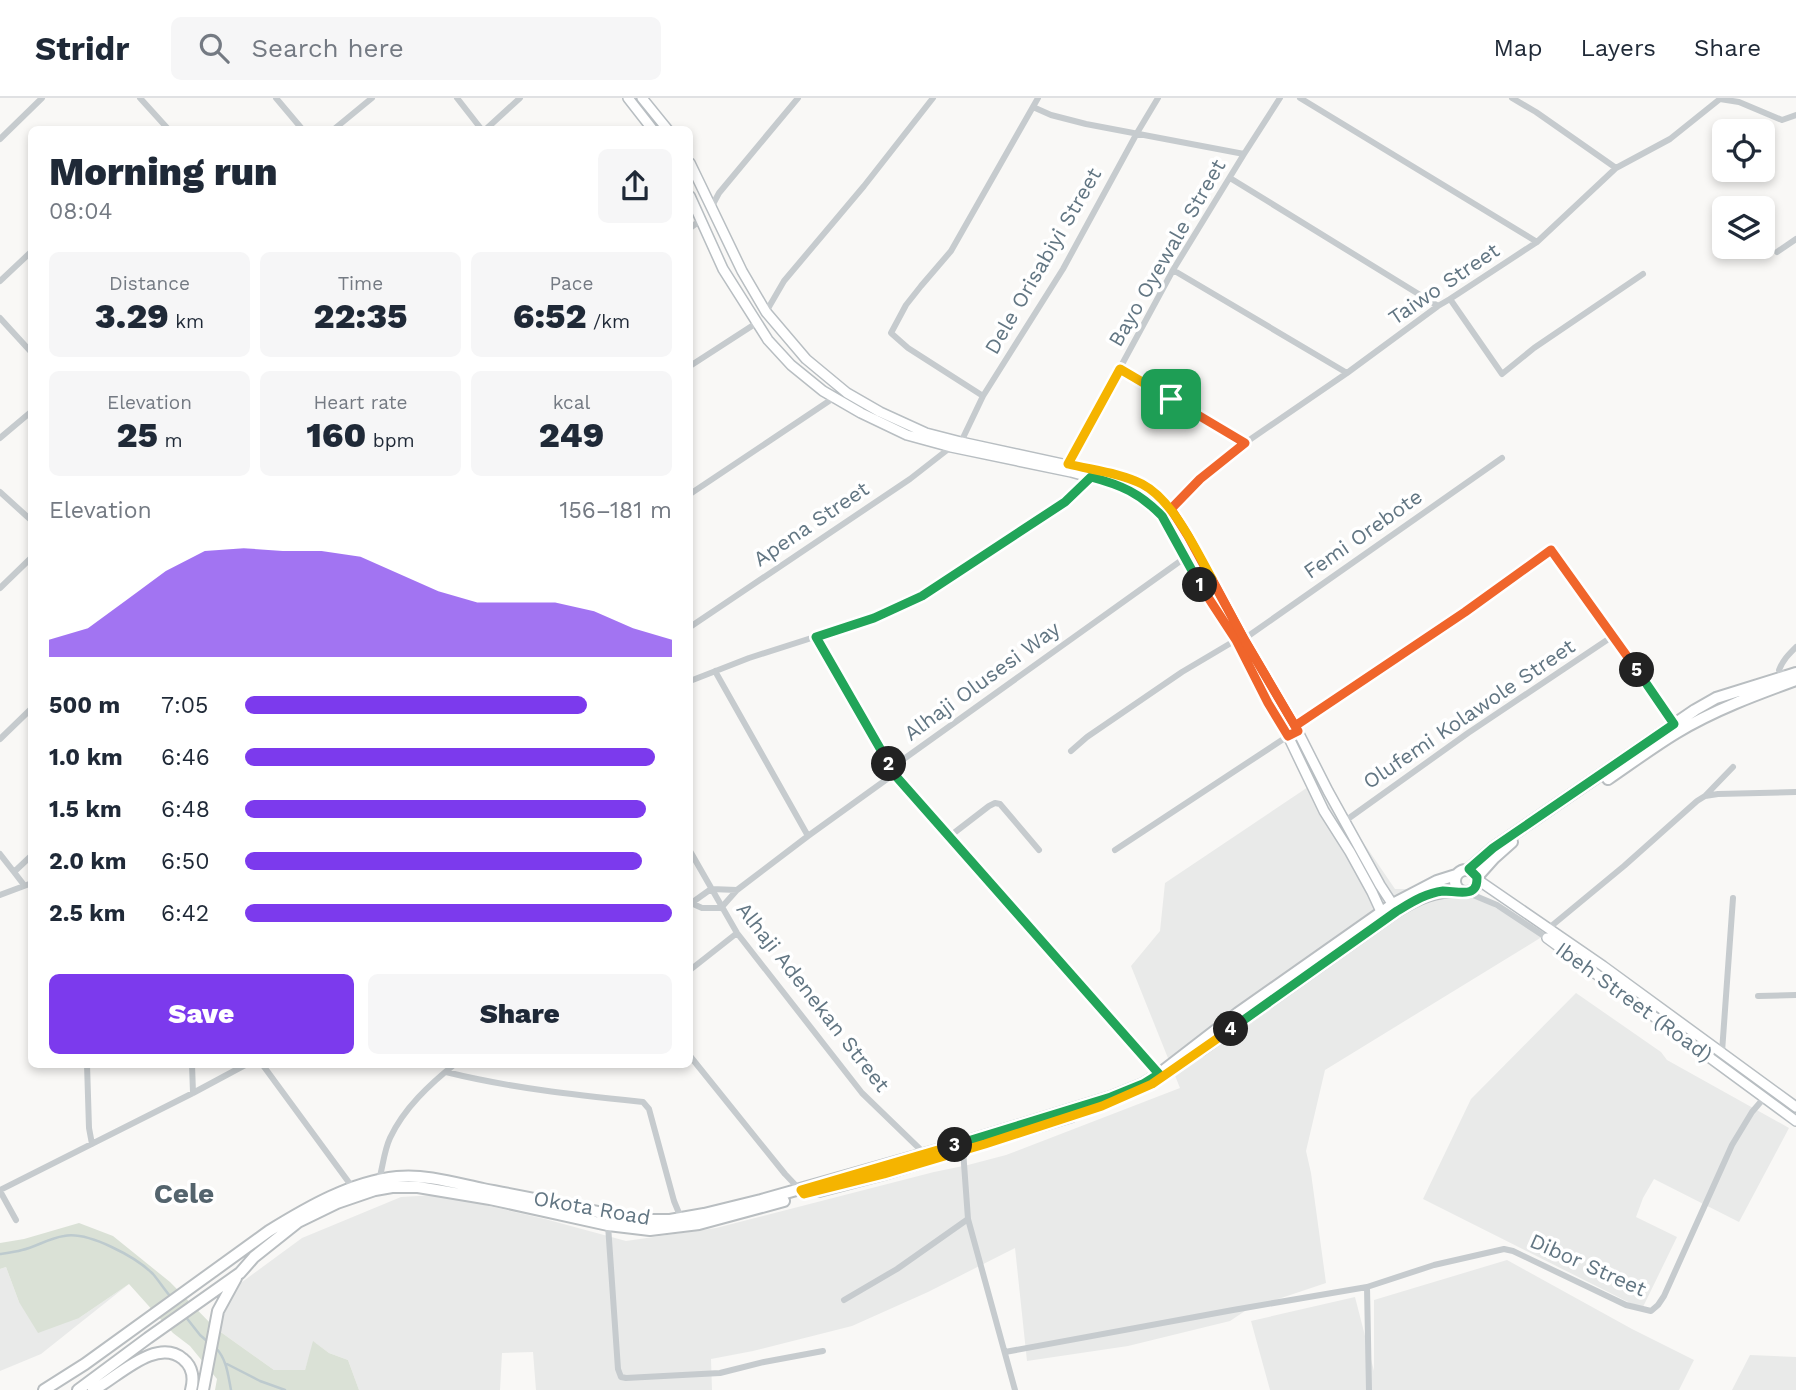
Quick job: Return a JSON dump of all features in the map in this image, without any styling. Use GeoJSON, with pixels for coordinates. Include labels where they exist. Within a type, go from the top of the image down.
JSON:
{"type":"FeatureCollection","features":[{"type":"Feature","properties":{"kind":"main road"},"geometry":{"type":"LineString","coordinates":[[628,98],[648,126]]}},
{"type":"Feature","properties":{"kind":"main road"},"geometry":{"type":"LineString","coordinates":[[642,98],[665,126]]}},
{"type":"Feature","properties":{"kind":"main road"},"geometry":{"type":"LineString","coordinates":[[693,171],[742,271],[766,312],[806,359],[847,393],[926,433],[1104,472],[1141,484],[1171,509],[1188,536],[1268,703],[1288,736],[1324,811],[1350,852],[1383,916]]}},
{"type":"Feature","properties":{"kind":"main road"},"geometry":{"type":"LineString","coordinates":[[693,203],[723,270],[768,340],[790,365],[816,386],[861,413],[907,435],[1118,485],[1140,497],[1162,516],[1198,582],[1240,640],[1297,729],[1380,885],[1395,907]]}},
{"type":"Feature","properties":{"kind":"main road"},"geometry":{"type":"LineString","coordinates":[[1474,875],[1462,870],[1456,875],[1455,884],[1464,892],[1473,890],[1474,875],[1493,848],[1674,724],[1716,698],[1792,676]]}},
{"type":"Feature","properties":{"kind":"main road"},"geometry":{"type":"LineString","coordinates":[[1474,875],[1509,844],[1676,733],[1792,676]]}},
{"type":"Feature","properties":{"kind":"main road","name":"Okota Road"},"geometry":{"type":"LineString","coordinates":[[78,1390],[240,1273],[272,1235],[337,1203],[375,1190],[418,1187],[645,1220],[681,1218],[884,1174],[1102,1106],[1152,1084],[1395,907],[1437,881],[1456,875]]}},
{"type":"Feature","properties":{"kind":"main road","name":"Ibeh Street (Road)"},"geometry":{"type":"LineString","coordinates":[[1474,875],[1796,1121]]}},
{"type":"Feature","properties":{"kind":"main road","name":"Okota Road"},"geometry":{"type":"LineString","coordinates":[[1395,907],[1441,891],[1464,892]]}},
{"type":"Feature","properties":{"kind":"main road","name":"Okota Road"},"geometry":{"type":"LineString","coordinates":[[44,1390],[272,1235],[307,1208],[353,1188],[400,1177],[431,1179],[463,1184],[608,1225],[650,1230],[723,1219],[924,1153],[1111,1097],[1143,1084],[1238,1013],[1383,916]]}},
{"type":"Feature","properties":{"kind":"main road","name":"Ibeh Street (Road)"},"geometry":{"type":"LineString","coordinates":[[1548,933],[1722,1052],[1796,1107]]}},
{"type":"Feature","properties":{"kind":"main road"},"geometry":{"type":"LineString","coordinates":[[203,1390],[215,1321],[222,1301],[240,1273]]}},
{"type":"Feature","properties":{"kind":"main road"},"geometry":{"type":"LineString","coordinates":[[93,1390],[146,1357],[164,1352],[178,1355],[188,1364],[193,1379],[191,1390]]}},
{"type":"Feature","properties":{"kind":"main road"},"geometry":{"type":"LineString","coordinates":[[112,1390],[116,1376]]}},
{"type":"Feature","properties":{"kind":"street"},"geometry":{"type":"LineString","coordinates":[[0,139],[42,98]]}},
{"type":"Feature","properties":{"kind":"street"},"geometry":{"type":"LineString","coordinates":[[141,98],[166,126]]}},
{"type":"Feature","properties":{"kind":"street"},"geometry":{"type":"LineString","coordinates":[[276,98],[300,126]]}},
{"type":"Feature","properties":{"kind":"street"},"geometry":{"type":"LineString","coordinates":[[338,126],[372,98]]}},
{"type":"Feature","properties":{"kind":"street"},"geometry":{"type":"LineString","coordinates":[[457,98],[480,126]]}},
{"type":"Feature","properties":{"kind":"street"},"geometry":{"type":"LineString","coordinates":[[488,126],[520,98]]}},
{"type":"Feature","properties":{"kind":"street"},"geometry":{"type":"LineString","coordinates":[[712,206],[719,193],[798,98]]}},
{"type":"Feature","properties":{"kind":"street"},"geometry":{"type":"LineString","coordinates":[[766,312],[783,281],[864,186],[933,98]]}},
{"type":"Feature","properties":{"kind":"street"},"geometry":{"type":"LineString","coordinates":[[983,396],[908,348],[891,332],[906,305],[951,251],[1038,98]]}},
{"type":"Feature","properties":{"kind":"street","name":"Dele Orisabiyi Street"},"geometry":{"type":"LineString","coordinates":[[961,442],[983,396],[1063,269],[1158,98]]}},
{"type":"Feature","properties":{"kind":"street","name":"Bayo Oyewale Street"},"geometry":{"type":"LineString","coordinates":[[1068,464],[1173,271],[1280,98]]}},
{"type":"Feature","properties":{"kind":"street"},"geometry":{"type":"LineString","coordinates":[[1300,98],[1537,242]]}},
{"type":"Feature","properties":{"kind":"street"},"geometry":{"type":"LineString","coordinates":[[1512,98],[1616,168]]}},
{"type":"Feature","properties":{"kind":"street","name":"Taiwo Street"},"geometry":{"type":"LineString","coordinates":[[1171,509],[1200,479],[1245,443],[1438,306],[1537,242],[1616,168],[1670,139],[1719,99],[1741,100],[1782,120],[1796,116]]}},
{"type":"Feature","properties":{"kind":"street"},"geometry":{"type":"LineString","coordinates":[[1033,107],[1060,118],[1244,154]]}},
{"type":"Feature","properties":{"kind":"street"},"geometry":{"type":"LineString","coordinates":[[160,126],[163,122]]}},
{"type":"Feature","properties":{"kind":"street"},"geometry":{"type":"LineString","coordinates":[[1230,178],[1438,306]]}},
{"type":"Feature","properties":{"kind":"street"},"geometry":{"type":"LineString","coordinates":[[693,226],[701,220]]}},
{"type":"Feature","properties":{"kind":"street"},"geometry":{"type":"LineString","coordinates":[[1777,252],[1796,239]]}},
{"type":"Feature","properties":{"kind":"street"},"geometry":{"type":"LineString","coordinates":[[0,281],[28,255]]}},
{"type":"Feature","properties":{"kind":"street"},"geometry":{"type":"LineString","coordinates":[[1173,271],[1347,373]]}},
{"type":"Feature","properties":{"kind":"street"},"geometry":{"type":"LineString","coordinates":[[1450,299],[1502,374],[1534,348],[1643,274]]}},
{"type":"Feature","properties":{"kind":"street"},"geometry":{"type":"LineString","coordinates":[[0,318],[28,349]]}},
{"type":"Feature","properties":{"kind":"street"},"geometry":{"type":"LineString","coordinates":[[693,364],[758,322]]}},
{"type":"Feature","properties":{"kind":"street"},"geometry":{"type":"LineString","coordinates":[[1120,369],[1245,443]]}},
{"type":"Feature","properties":{"kind":"street"},"geometry":{"type":"LineString","coordinates":[[693,492],[835,397]]}},
{"type":"Feature","properties":{"kind":"street"},"geometry":{"type":"LineString","coordinates":[[0,439],[28,414]]}},
{"type":"Feature","properties":{"kind":"street","name":"Apena Street"},"geometry":{"type":"LineString","coordinates":[[693,625],[910,479],[951,447]]}},
{"type":"Feature","properties":{"kind":"street","name":"Femi Orebote"},"geometry":{"type":"LineString","coordinates":[[1071,751],[1087,737],[1171,680],[1240,640],[1502,458]]}},
{"type":"Feature","properties":{"kind":"street"},"geometry":{"type":"LineString","coordinates":[[693,680],[749,658],[874,618],[922,596],[1065,502],[1091,477]]}},
{"type":"Feature","properties":{"kind":"street"},"geometry":{"type":"LineString","coordinates":[[0,492],[28,517]]}},
{"type":"Feature","properties":{"kind":"street"},"geometry":{"type":"LineString","coordinates":[[1115,850],[1288,736],[1551,550],[1674,724]]}},
{"type":"Feature","properties":{"kind":"street","name":"Alhaji Olusesi Way"},"geometry":{"type":"LineString","coordinates":[[721,908],[737,890],[894,774],[901,761],[1185,557]]}},
{"type":"Feature","properties":{"kind":"street"},"geometry":{"type":"LineString","coordinates":[[0,588],[28,561]]}},
{"type":"Feature","properties":{"kind":"street","name":"Olufemi Kolawole Street"},"geometry":{"type":"LineString","coordinates":[[1345,821],[1468,733],[1613,636]]}},
{"type":"Feature","properties":{"kind":"street"},"geometry":{"type":"LineString","coordinates":[[816,637],[894,774],[1159,1074]]}},
{"type":"Feature","properties":{"kind":"street"},"geometry":{"type":"LineString","coordinates":[[1792,676],[1779,670],[1784,658],[1796,648]]}},
{"type":"Feature","properties":{"kind":"street"},"geometry":{"type":"LineString","coordinates":[[715,671],[808,836]]}},
{"type":"Feature","properties":{"kind":"street"},"geometry":{"type":"LineString","coordinates":[[0,739],[28,712]]}},
{"type":"Feature","properties":{"kind":"street"},"geometry":{"type":"LineString","coordinates":[[1548,933],[1697,801],[1706,796],[1733,766]]}},
{"type":"Feature","properties":{"kind":"street"},"geometry":{"type":"LineString","coordinates":[[1706,796],[1796,792]]}},
{"type":"Feature","properties":{"kind":"street"},"geometry":{"type":"LineString","coordinates":[[950,836],[995,803],[1000,804],[1039,850]]}},
{"type":"Feature","properties":{"kind":"street"},"geometry":{"type":"LineString","coordinates":[[0,855],[23,885]]}},
{"type":"Feature","properties":{"kind":"street","name":"Alhaji Adenekan Street"},"geometry":{"type":"LineString","coordinates":[[693,856],[737,933],[862,1093],[924,1153]]}},
{"type":"Feature","properties":{"kind":"street"},"geometry":{"type":"LineString","coordinates":[[14,872],[28,859]]}},
{"type":"Feature","properties":{"kind":"street"},"geometry":{"type":"LineString","coordinates":[[0,895],[28,884]]}},
{"type":"Feature","properties":{"kind":"street"},"geometry":{"type":"LineString","coordinates":[[693,901],[711,889],[737,890]]}},
{"type":"Feature","properties":{"kind":"street","name":"Ibeh Street (Road)"},"geometry":{"type":"LineString","coordinates":[[1464,892],[1497,905],[1548,933]]}},
{"type":"Feature","properties":{"kind":"street"},"geometry":{"type":"LineString","coordinates":[[1722,1052],[1733,898]]}},
{"type":"Feature","properties":{"kind":"street"},"geometry":{"type":"LineString","coordinates":[[693,904],[702,908],[721,908]]}},
{"type":"Feature","properties":{"kind":"street"},"geometry":{"type":"LineString","coordinates":[[693,968],[737,933]]}},
{"type":"Feature","properties":{"kind":"street"},"geometry":{"type":"LineString","coordinates":[[1758,996],[1796,995]]}},
{"type":"Feature","properties":{"kind":"street"},"geometry":{"type":"LineString","coordinates":[[693,1060],[785,1174],[803,1192]]}},
{"type":"Feature","properties":{"kind":"street"},"geometry":{"type":"LineString","coordinates":[[87,1068],[92,1144]]}},
{"type":"Feature","properties":{"kind":"street"},"geometry":{"type":"LineString","coordinates":[[192,1068],[193,1093]]}},
{"type":"Feature","properties":{"kind":"street"},"geometry":{"type":"LineString","coordinates":[[16,1220],[0,1190],[240,1068]]}},
{"type":"Feature","properties":{"kind":"street"},"geometry":{"type":"LineString","coordinates":[[265,1068],[353,1188]]}},
{"type":"Feature","properties":{"kind":"street"},"geometry":{"type":"LineString","coordinates":[[379,1180],[391,1136],[416,1101],[450,1068]]}},
{"type":"Feature","properties":{"kind":"street"},"geometry":{"type":"LineString","coordinates":[[446,1072],[584,1096],[643,1102],[649,1109],[681,1218]]}},
{"type":"Feature","properties":{"kind":"street","name":"Dibor Street"},"geometry":{"type":"LineString","coordinates":[[1005,1352],[1367,1287],[1434,1265],[1504,1249],[1626,1305],[1651,1311],[1664,1296],[1732,1145],[1764,1098]]}},
{"type":"Feature","properties":{"kind":"street"},"geometry":{"type":"LineString","coordinates":[[963,1150],[968,1219],[1016,1390]]}},
{"type":"Feature","properties":{"kind":"street"},"geometry":{"type":"LineString","coordinates":[[844,1300],[897,1269],[968,1219]]}},
{"type":"Feature","properties":{"kind":"street"},"geometry":{"type":"LineString","coordinates":[[608,1225],[618,1369],[621,1377],[720,1373],[823,1351]]}},
{"type":"Feature","properties":{"kind":"street"},"geometry":{"type":"LineString","coordinates":[[1367,1287],[1369,1390]]}},
{"type":"Feature","properties":{"kind":"shaded area"},"geometry":{"type":"Polygon","coordinates":[[[1320,779],[1395,889],[1461,889],[1545,935],[1325,1070],[1306,1151],[1326,1283],[1248,1309],[1230,1321],[1128,1346],[1027,1361],[1015,1248],[928,1292],[852,1326],[711,1359],[712,1390],[536,1390],[533,1352],[502,1353],[500,1390],[359,1390],[348,1360],[329,1353],[314,1342],[305,1370],[274,1370],[215,1328],[238,1285],[302,1238],[401,1197],[436,1195],[472,1202],[626,1241],[716,1228],[1006,1155],[1180,1088],[1131,966],[1160,931],[1165,883],[1320,779]]]}},
{"type":"Feature","properties":{"kind":"shaded area"},"geometry":{"type":"Polygon","coordinates":[[[1576,993],[1661,1052],[1667,1060],[1789,1128],[1739,1222],[1654,1179],[1636,1217],[1677,1237],[1642,1309],[1423,1199],[1471,1099],[1576,993]]]}},
{"type":"Feature","properties":{"kind":"shaded area"},"geometry":{"type":"Polygon","coordinates":[[[79,1223],[113,1236],[170,1282],[215,1328],[274,1370],[305,1370],[313,1341],[329,1353],[348,1360],[359,1390],[215,1390],[217,1379],[190,1346],[173,1333],[129,1284],[79,1318],[38,1333],[19,1302],[6,1267],[0,1269],[0,1243],[79,1223]]]}},
{"type":"Feature","properties":{"kind":"shaded area"},"geometry":{"type":"Polygon","coordinates":[[[1507,1260],[1694,1360],[1679,1390],[1270,1390],[1251,1321],[1355,1297],[1374,1371],[1374,1300],[1507,1260]]]}},
{"type":"Feature","properties":{"kind":"shaded area"},"geometry":{"type":"Polygon","coordinates":[[[6,1267],[19,1302],[79,1318],[129,1284],[41,1354],[0,1371],[0,1269],[6,1267]]]}},
{"type":"Feature","properties":{"kind":"shaded area"},"geometry":{"type":"Polygon","coordinates":[[[1750,1355],[1796,1357],[1796,1390],[1732,1390],[1750,1355]]]}},
{"type":"Feature","properties":{"kind":"waterway"},"geometry":{"type":"LineString","coordinates":[[0,1254],[27,1249],[58,1237],[86,1237],[111,1247],[145,1267],[170,1296]]}},
{"type":"Feature","properties":{"kind":"waterway"},"geometry":{"type":"LineString","coordinates":[[185,1316],[208,1342]]}},
{"type":"Feature","properties":{"kind":"waterway"},"geometry":{"type":"LineString","coordinates":[[216,1348],[225,1363],[231,1390]]}},
{"type":"Feature","properties":{"kind":"waterway"},"geometry":{"type":"LineString","coordinates":[[227,1364],[285,1390]]}},
{"type":"Feature","properties":{"kind":"district","name":"Cele"},"geometry":{"type":"Point","coordinates":[184,1193]}},
{"type":"Feature","properties":{"kind":"route"},"geometry":{"type":"LineString","coordinates":[[1171,399],[1120,369],[1068,464],[1141,484],[1171,509],[1188,536],[1214,582],[1244,639],[1295,726],[1465,612],[1551,550],[1674,724],[1480,858],[1469,869],[1475,873],[1478,880],[1473,890],[1429,894],[1397,911],[1152,1084],[1102,1106],[1023,1132],[884,1174],[804,1194],[801,1190],[1111,1097],[1143,1084],[1159,1074],[894,774],[816,637],[874,618],[922,596],[1065,502],[1091,477],[1130,490],[1162,516],[1193,573],[1236,640],[1288,736],[1298,731],[1295,726],[1289,714],[1244,639],[1188,536],[1171,509],[1200,479],[1245,443],[1171,399]]}}]}
